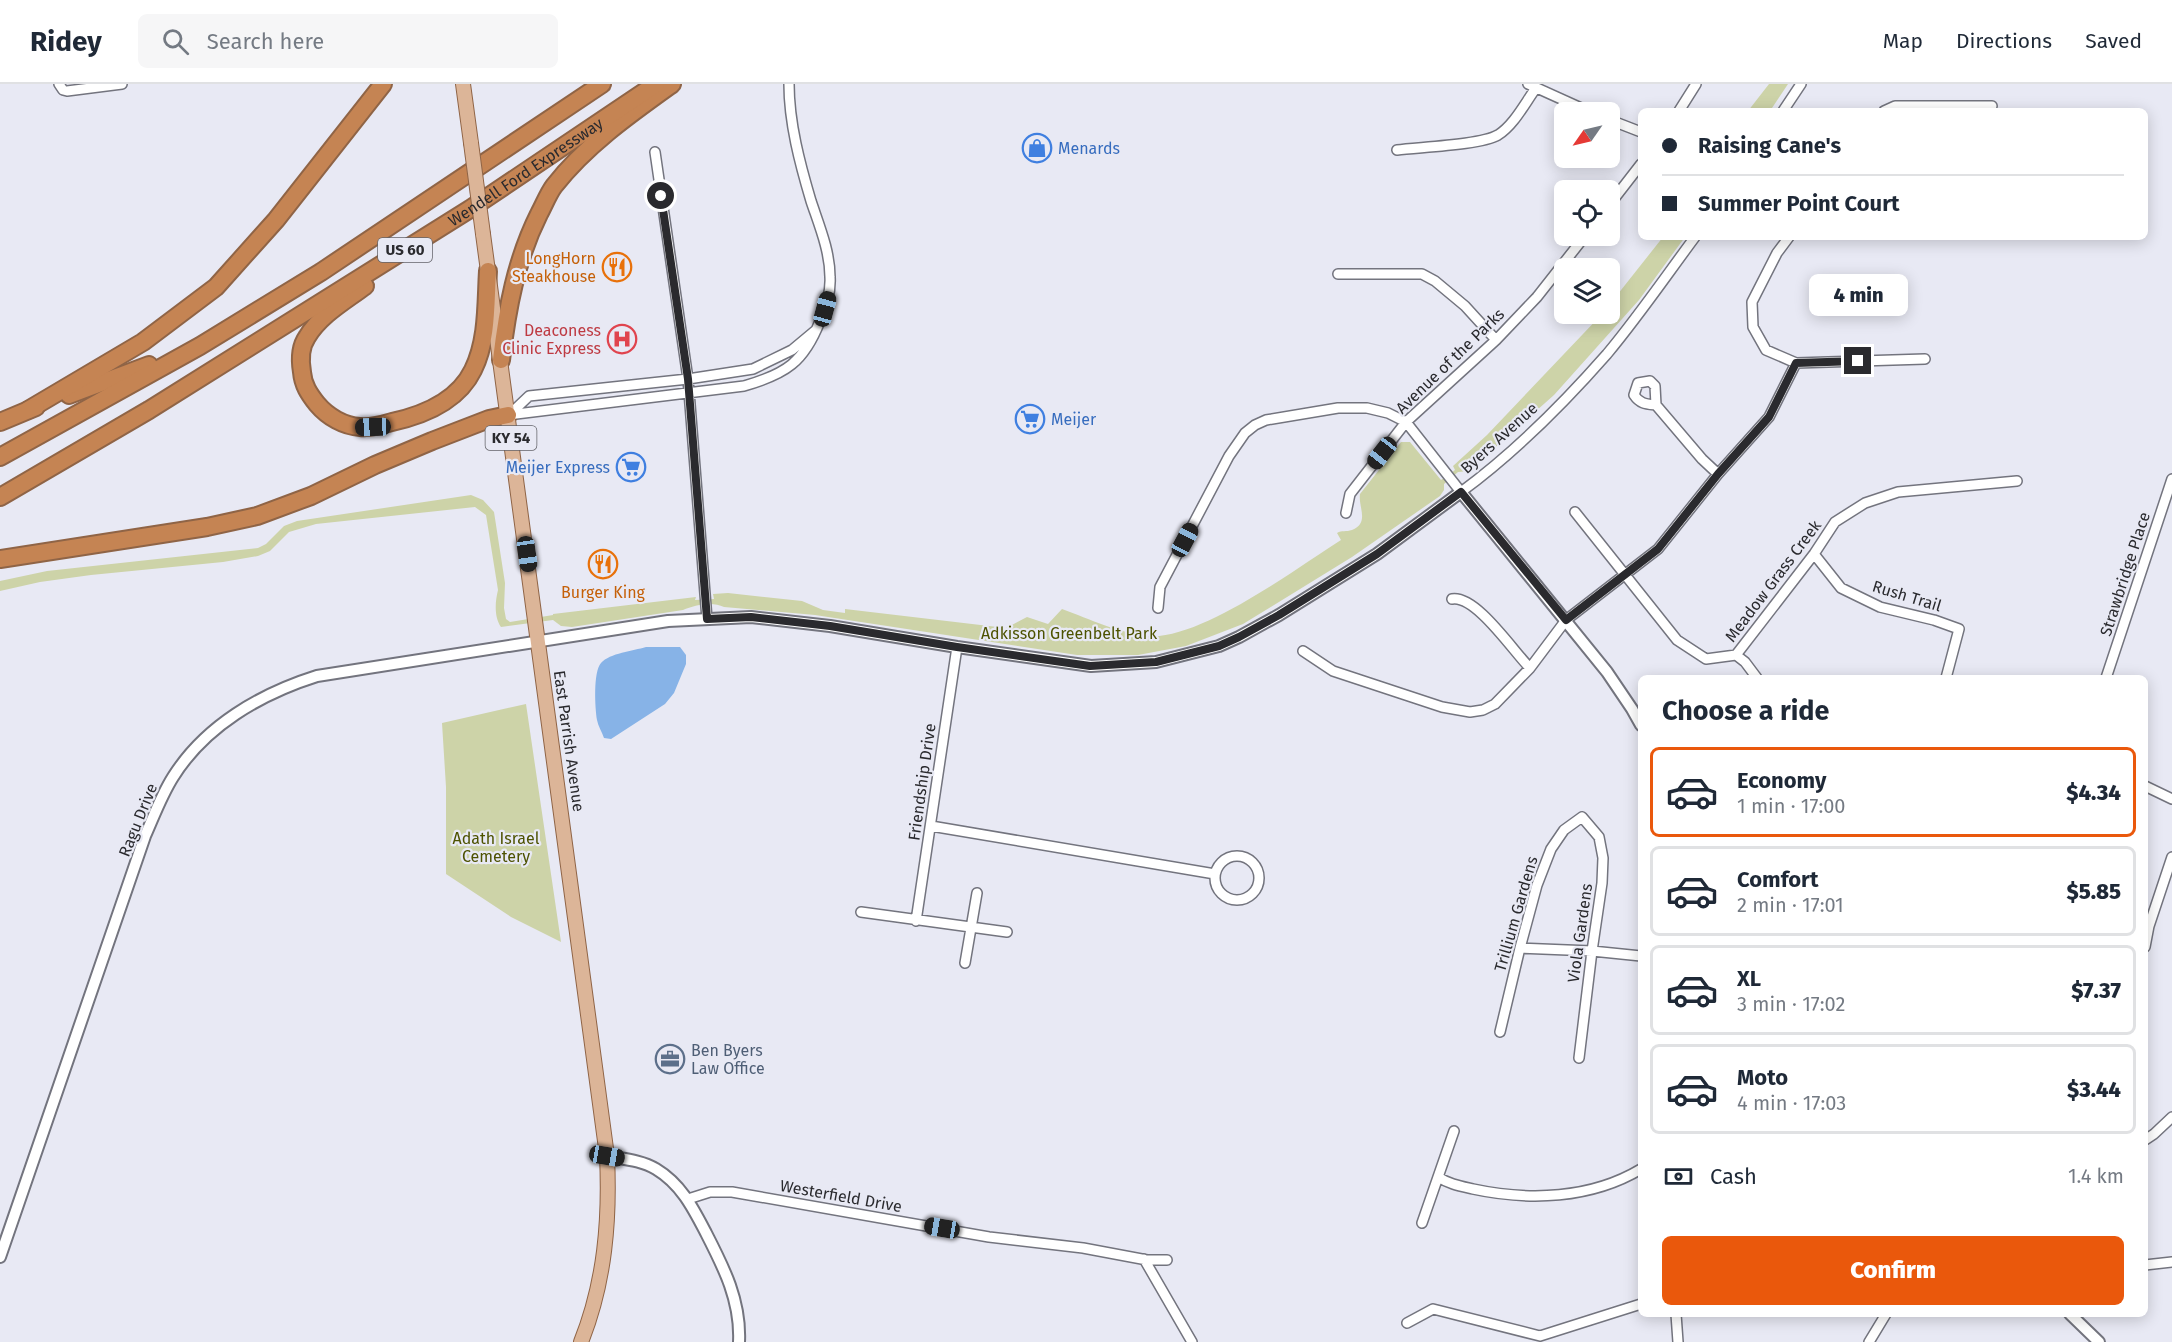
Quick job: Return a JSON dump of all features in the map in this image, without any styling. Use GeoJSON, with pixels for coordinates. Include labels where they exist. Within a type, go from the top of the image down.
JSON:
{"type":"FeatureCollection","features":[{"type":"Feature","properties":{"kind":"highway"},"geometry":{"type":"LineString","coordinates":[[28,410],[143,342],[216,287],[276,220],[383,84]]}},
{"type":"Feature","properties":{"kind":"highway","name":"Wendell Ford Expressway"},"geometry":{"type":"LineString","coordinates":[[200,345],[321,272],[602,84]]}},
{"type":"Feature","properties":{"kind":"highway","name":"Wendell Ford Expressway"},"geometry":{"type":"LineString","coordinates":[[0,497],[149,410],[470,209],[656,84]]}},
{"type":"Feature","properties":{"kind":"highway"},"geometry":{"type":"LineString","coordinates":[[501,360],[505,322],[517,267],[525,243],[552,188],[574,162],[672,84]]}},
{"type":"Feature","properties":{"kind":"highway"},"geometry":{"type":"LineString","coordinates":[[470,209],[316,324],[301,350],[302,375],[307,391],[327,414],[342,423],[360,427],[373,427],[406,419],[422,414],[442,403],[461,387],[473,371],[479,354],[484,338],[488,271]]}},
{"type":"Feature","properties":{"kind":"highway"},"geometry":{"type":"LineString","coordinates":[[0,422],[200,345]]}},
{"type":"Feature","properties":{"kind":"highway","name":"US 60"},"geometry":{"type":"LineString","coordinates":[[0,457],[200,345]]}},
{"type":"Feature","properties":{"kind":"highway"},"geometry":{"type":"LineString","coordinates":[[0,560],[207,527],[257,516],[311,496],[432,441],[489,419],[508,415]]}},
{"type":"Feature","properties":{"kind":"main road","name":"East Parrish Avenue"},"geometry":{"type":"LineString","coordinates":[[463,84],[607,1156],[609,1194],[606,1242],[598,1289],[581,1342]]}},
{"type":"Feature","properties":{"kind":"street"},"geometry":{"type":"LineString","coordinates":[[59,84],[67,92],[122,84]]}},
{"type":"Feature","properties":{"kind":"street"},"geometry":{"type":"LineString","coordinates":[[508,415],[744,386],[782,371],[808,349],[830,292],[830,275],[827,253],[796,141],[790,108],[789,84]]}},
{"type":"Feature","properties":{"kind":"street"},"geometry":{"type":"LineString","coordinates":[[1681,108],[1696,84]]}},
{"type":"Feature","properties":{"kind":"street"},"geometry":{"type":"LineString","coordinates":[[1785,108],[1801,84]]}},
{"type":"Feature","properties":{"kind":"street"},"geometry":{"type":"LineString","coordinates":[[1397,150],[1478,141],[1497,136],[1507,127],[1532,86],[1568,102]]}},
{"type":"Feature","properties":{"kind":"street"},"geometry":{"type":"LineString","coordinates":[[1891,108],[1895,106],[1992,106]]}},
{"type":"Feature","properties":{"kind":"street"},"geometry":{"type":"LineString","coordinates":[[1620,124],[1638,131]]}},
{"type":"Feature","properties":{"kind":"street"},"geometry":{"type":"LineString","coordinates":[[655,152],[688,379],[707,619]]}},
{"type":"Feature","properties":{"kind":"street"},"geometry":{"type":"LineString","coordinates":[[1620,191],[1638,168]]}},
{"type":"Feature","properties":{"kind":"street","name":"Byers Avenue"},"geometry":{"type":"LineString","coordinates":[[538,641],[668,621],[762,618],[830,626],[1090,666],[1156,662],[1198,653],[1239,637],[1279,615],[1377,554],[1461,492],[1516,446],[1608,353],[1693,240]]}},
{"type":"Feature","properties":{"kind":"street"},"geometry":{"type":"LineString","coordinates":[[1787,240],[1777,253],[1752,302],[1753,327],[1766,350],[1796,363],[1925,359]]}},
{"type":"Feature","properties":{"kind":"street","name":"Avenue of the Parks"},"geometry":{"type":"LineString","coordinates":[[1346,513],[1350,494],[1406,422],[1496,340],[1537,297],[1577,246]]}},
{"type":"Feature","properties":{"kind":"street"},"geometry":{"type":"LineString","coordinates":[[1338,274],[1422,274],[1435,281],[1465,306],[1496,340]]}},
{"type":"Feature","properties":{"kind":"street"},"geometry":{"type":"LineString","coordinates":[[508,415],[529,396],[688,379],[753,369],[792,350],[818,328]]}},
{"type":"Feature","properties":{"kind":"street"},"geometry":{"type":"LineString","coordinates":[[1304,651],[1333,671],[1442,707],[1470,712],[1495,705],[1530,668],[1566,620],[1658,549],[1718,474],[1769,417],[1796,363]]}},
{"type":"Feature","properties":{"kind":"street"},"geometry":{"type":"LineString","coordinates":[[1656,405],[1702,459],[1718,474]]}},
{"type":"Feature","properties":{"kind":"street"},"geometry":{"type":"LineString","coordinates":[[1158,608],[1160,587],[1229,456],[1245,433],[1266,420],[1287,416],[1348,407],[1381,411],[1406,422],[1607,672],[1638,720]]}},
{"type":"Feature","properties":{"kind":"street","name":"Strawbridge Place"},"geometry":{"type":"LineString","coordinates":[[2107,675],[2172,479]]}},
{"type":"Feature","properties":{"kind":"street","name":"Meadow Grass Creek"},"geometry":{"type":"LineString","coordinates":[[1575,512],[1677,640],[1706,659],[1736,656],[1814,554],[1835,522],[1865,503],[1898,492],[2017,481]]}},
{"type":"Feature","properties":{"kind":"street","name":"Rush Trail"},"geometry":{"type":"LineString","coordinates":[[1814,554],[1841,588],[1880,607],[1934,620],[1959,629],[1947,675]]}},
{"type":"Feature","properties":{"kind":"street"},"geometry":{"type":"LineString","coordinates":[[1452,598],[1459,598],[1475,606],[1530,668]]}},
{"type":"Feature","properties":{"kind":"street","name":"Ragu Drive"},"geometry":{"type":"LineString","coordinates":[[0,1257],[146,836],[162,795],[186,759],[201,742],[236,714],[255,701],[296,683],[317,676],[538,641]]}},
{"type":"Feature","properties":{"kind":"street","name":"Friendship Drive"},"geometry":{"type":"LineString","coordinates":[[916,921],[957,647]]}},
{"type":"Feature","properties":{"kind":"street"},"geometry":{"type":"LineString","coordinates":[[1736,656],[1745,662],[1755,675]]}},
{"type":"Feature","properties":{"kind":"street"},"geometry":{"type":"LineString","coordinates":[[2148,787],[2172,799]]}},
{"type":"Feature","properties":{"kind":"street","name":"Trillium Gardens"},"geometry":{"type":"LineString","coordinates":[[1500,1032],[1537,885],[1551,849],[1564,830],[1582,818]]}},
{"type":"Feature","properties":{"kind":"street","name":"Viola Gardens"},"geometry":{"type":"LineString","coordinates":[[1579,1058],[1602,883],[1603,858],[1599,837],[1582,818]]}},
{"type":"Feature","properties":{"kind":"street"},"geometry":{"type":"LineString","coordinates":[[931,826],[1215,874]]}},
{"type":"Feature","properties":{"kind":"street"},"geometry":{"type":"LineString","coordinates":[[1243,857],[1250,861],[1258,872],[1257,886],[1248,897],[1234,900],[1221,894],[1217,888],[1215,874],[1218,867],[1229,858],[1243,857]]}},
{"type":"Feature","properties":{"kind":"street"},"geometry":{"type":"LineString","coordinates":[[2148,931],[2172,857]]}},
{"type":"Feature","properties":{"kind":"street"},"geometry":{"type":"LineString","coordinates":[[965,963],[977,893]]}},
{"type":"Feature","properties":{"kind":"street"},"geometry":{"type":"LineString","coordinates":[[861,912],[1007,932]]}},
{"type":"Feature","properties":{"kind":"street"},"geometry":{"type":"LineString","coordinates":[[1520,948],[1638,956]]}},
{"type":"Feature","properties":{"kind":"street"},"geometry":{"type":"LineString","coordinates":[[2148,1137],[2172,1117]]}},
{"type":"Feature","properties":{"kind":"street"},"geometry":{"type":"LineString","coordinates":[[1422,1223],[1454,1131]]}},
{"type":"Feature","properties":{"kind":"street"},"geometry":{"type":"LineString","coordinates":[[607,1156],[654,1168],[672,1180],[688,1199],[731,1284],[738,1313],[739,1342]]}},
{"type":"Feature","properties":{"kind":"street"},"geometry":{"type":"LineString","coordinates":[[1438,1177],[1448,1183],[1502,1195],[1546,1195],[1603,1187],[1627,1178],[1638,1171]]}},
{"type":"Feature","properties":{"kind":"street","name":"Westerfield Drive"},"geometry":{"type":"LineString","coordinates":[[688,1199],[710,1192],[732,1192],[989,1237],[1083,1248],[1144,1259],[1167,1260]]}},
{"type":"Feature","properties":{"kind":"street"},"geometry":{"type":"LineString","coordinates":[[1144,1259],[1192,1342]]}},
{"type":"Feature","properties":{"kind":"street"},"geometry":{"type":"LineString","coordinates":[[2148,1265],[2172,1262]]}},
{"type":"Feature","properties":{"kind":"street"},"geometry":{"type":"LineString","coordinates":[[1407,1323],[1433,1308],[1540,1336],[1638,1305]]}},
{"type":"Feature","properties":{"kind":"street"},"geometry":{"type":"LineString","coordinates":[[1676,1317],[1678,1342]]}},
{"type":"Feature","properties":{"kind":"street"},"geometry":{"type":"LineString","coordinates":[[1869,1342],[1884,1317]]}},
{"type":"Feature","properties":{"kind":"street"},"geometry":{"type":"LineString","coordinates":[[2073,1317],[2099,1342]]}},
{"type":"Feature","properties":{"kind":"green space"},"geometry":{"type":"Polygon","coordinates":[[[1769,84],[1788,84],[1772,108],[1750,108],[1769,84]]]}},
{"type":"Feature","properties":{"kind":"green space","name":"Adkisson Greenbelt Park"},"geometry":{"type":"Polygon","coordinates":[[[1661,240],[1683,240],[1639,300],[1620,321],[1620,291],[1661,240]]]}},
{"type":"Feature","properties":{"kind":"green space","name":"Adkisson Greenbelt Park"},"geometry":{"type":"Polygon","coordinates":[[[1592,324],[1618,324],[1554,395],[1469,471],[1458,472],[1444,484],[1444,490],[1440,496],[1352,557],[1243,624],[1186,646],[1138,655],[1077,655],[815,615],[709,604],[572,627],[561,626],[553,620],[501,627],[496,614],[498,590],[486,515],[475,507],[316,524],[289,532],[270,551],[258,556],[223,562],[91,575],[40,582],[0,591],[0,581],[47,571],[258,548],[266,544],[284,526],[297,521],[471,495],[483,500],[494,512],[505,583],[504,608],[506,619],[510,622],[553,614],[696,597],[695,600],[714,599],[713,594],[728,593],[802,601],[823,610],[845,613],[845,609],[1006,628],[1027,617],[1048,624],[1062,609],[1105,626],[1139,635],[1171,634],[1195,626],[1248,600],[1341,540],[1337,533],[1357,527],[1362,519],[1360,494],[1401,442],[1410,442],[1441,480],[1455,470],[1453,466],[1487,435],[1592,324]]]}},
{"type":"Feature","properties":{"kind":"green space","name":"Adath Israel Cemetery"},"geometry":{"type":"Polygon","coordinates":[[[526,704],[561,942],[511,917],[446,874],[446,787],[442,723],[526,704]]]}},
{"type":"Feature","properties":{"kind":"water"},"geometry":{"type":"Polygon","coordinates":[[[646,647],[680,647],[686,655],[686,664],[674,693],[665,704],[611,739],[604,738],[598,722],[596,707],[598,668],[610,657],[646,647]]]}},
{"type":"Feature","properties":{"kind":"place","name":"Menards"},"geometry":{"type":"Point","coordinates":[1037,148]}},
{"type":"Feature","properties":{"kind":"place","name":"LongHorn Steakhouse"},"geometry":{"type":"Point","coordinates":[617,267]}},
{"type":"Feature","properties":{"kind":"place","name":"Deaconess Clinic Express"},"geometry":{"type":"Point","coordinates":[622,339]}},
{"type":"Feature","properties":{"kind":"place","name":"Meijer"},"geometry":{"type":"Point","coordinates":[1030,419]}},
{"type":"Feature","properties":{"kind":"place","name":"Meijer Express"},"geometry":{"type":"Point","coordinates":[631,467]}},
{"type":"Feature","properties":{"kind":"place","name":"Burger King"},"geometry":{"type":"Point","coordinates":[603,564]}},
{"type":"Feature","properties":{"kind":"place","name":"Ben Byers Law Office"},"geometry":{"type":"Point","coordinates":[670,1059]}},
{"type":"Feature","properties":{"kind":"route"},"geometry":{"type":"LineString","coordinates":[[661,196],[688,379],[707,619],[751,617],[830,626],[1090,666],[1156,662],[1219,646],[1279,615],[1377,554],[1461,492],[1566,620],[1658,549],[1718,474],[1769,417],[1796,363],[1858,361]]}}]}
